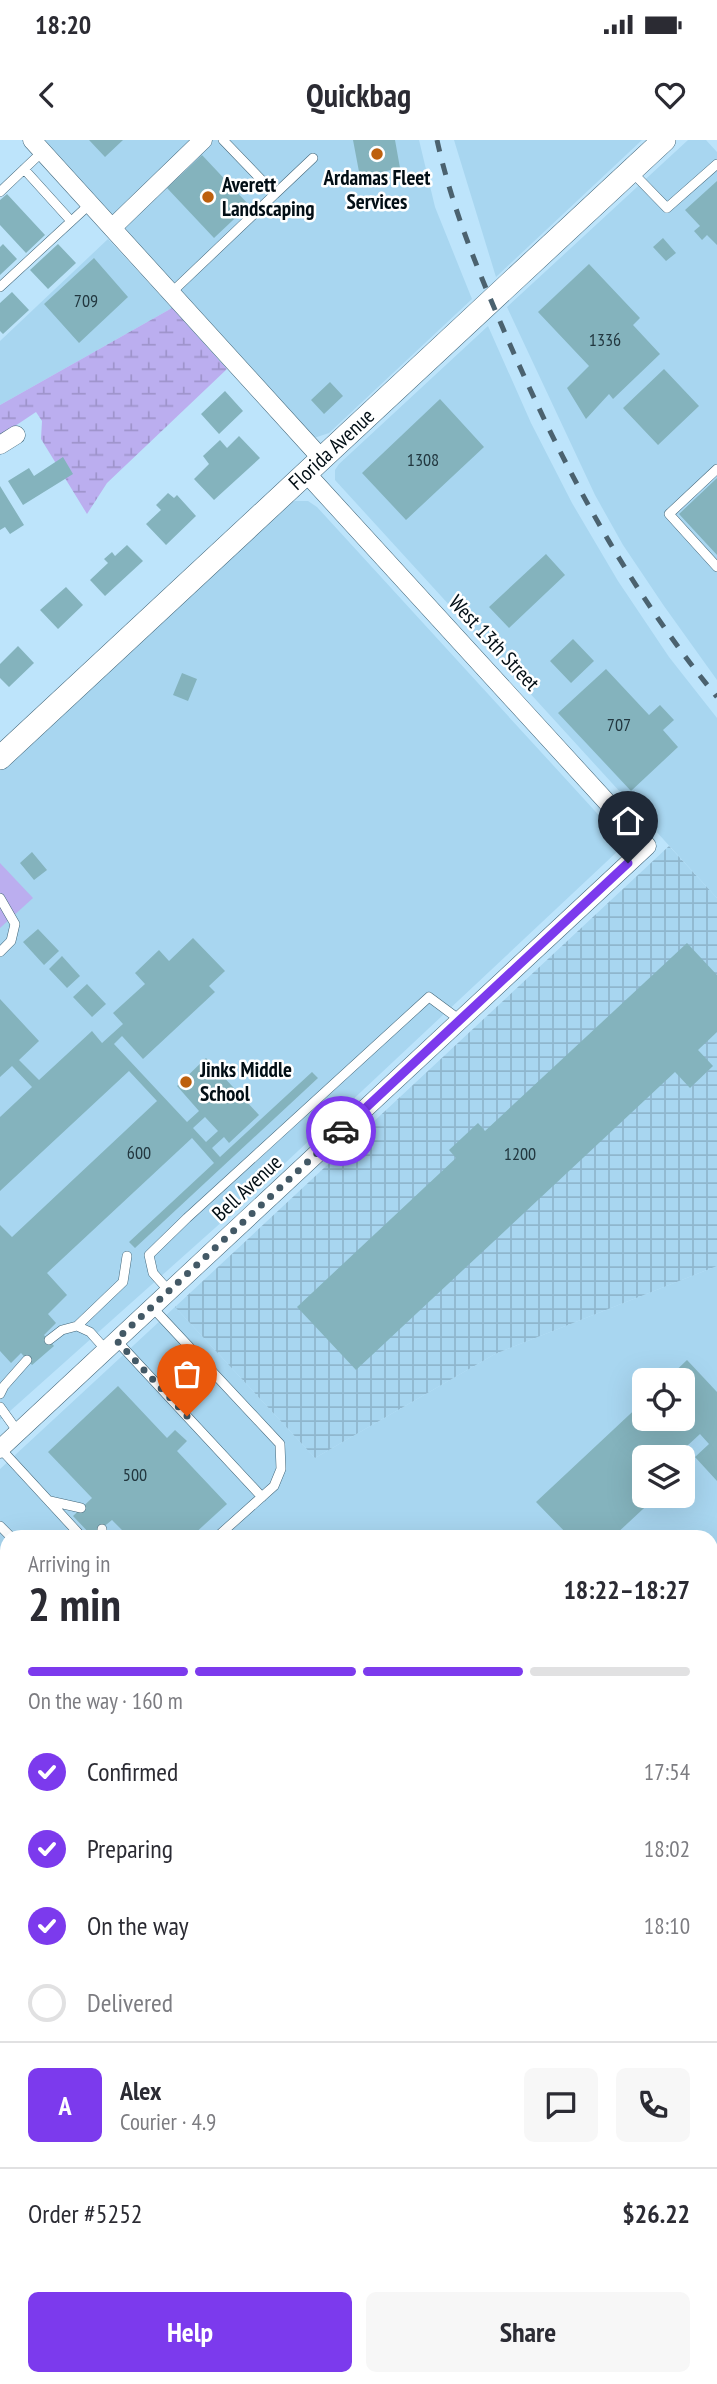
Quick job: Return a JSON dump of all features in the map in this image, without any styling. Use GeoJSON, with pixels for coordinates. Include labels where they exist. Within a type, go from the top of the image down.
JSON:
{"type":"FeatureCollection","features":[{"type":"Feature","properties":{"kind":"street"},"geometry":{"type":"LineString","coordinates":[[112,228],[203,140]]}},
{"type":"Feature","properties":{"kind":"street","name":"Florida Avenue"},"geometry":{"type":"LineString","coordinates":[[0,758],[664,140]]}},
{"type":"Feature","properties":{"kind":"street","name":"West 13th Street"},"geometry":{"type":"LineString","coordinates":[[37,146],[171,293],[314,466],[647,846]]}},
{"type":"Feature","properties":{"kind":"street"},"geometry":{"type":"LineString","coordinates":[[0,445],[16,435]]}},
{"type":"Feature","properties":{"kind":"street","name":"Bell Avenue"},"geometry":{"type":"LineString","coordinates":[[0,1449],[647,846]]}},
{"type":"Feature","properties":{"kind":"lane"},"geometry":{"type":"LineString","coordinates":[[223,140],[275,194]]}},
{"type":"Feature","properties":{"kind":"lane"},"geometry":{"type":"LineString","coordinates":[[0,191],[24,169],[37,146]]}},
{"type":"Feature","properties":{"kind":"lane"},"geometry":{"type":"LineString","coordinates":[[171,293],[313,158]]}},
{"type":"Feature","properties":{"kind":"lane"},"geometry":{"type":"LineString","coordinates":[[631,171],[667,208],[717,164]]}},
{"type":"Feature","properties":{"kind":"lane"},"geometry":{"type":"LineString","coordinates":[[24,169],[71,221]]}},
{"type":"Feature","properties":{"kind":"lane"},"geometry":{"type":"LineString","coordinates":[[0,288],[90,204]]}},
{"type":"Feature","properties":{"kind":"lane"},"geometry":{"type":"LineString","coordinates":[[717,469],[669,514],[717,567]]}},
{"type":"Feature","properties":{"kind":"lane"},"geometry":{"type":"LineString","coordinates":[[0,898],[16,924],[12,941],[0,952]]}},
{"type":"Feature","properties":{"kind":"lane"},"geometry":{"type":"LineString","coordinates":[[169,1291],[153,1273],[149,1255],[187,1218],[429,997],[460,1020]]}},
{"type":"Feature","properties":{"kind":"lane"},"geometry":{"type":"LineString","coordinates":[[49,1340],[62,1330],[77,1326],[123,1282],[127,1255]]}},
{"type":"Feature","properties":{"kind":"lane"},"geometry":{"type":"LineString","coordinates":[[152,1307],[280,1444],[281,1469],[274,1486],[225,1530]]}},
{"type":"Feature","properties":{"kind":"lane"},"geometry":{"type":"LineString","coordinates":[[77,1326],[111,1345],[262,1497]]}},
{"type":"Feature","properties":{"kind":"lane"},"geometry":{"type":"LineString","coordinates":[[0,1394],[27,1360]]}},
{"type":"Feature","properties":{"kind":"lane"},"geometry":{"type":"LineString","coordinates":[[0,1408],[18,1432]]}},
{"type":"Feature","properties":{"kind":"lane"},"geometry":{"type":"LineString","coordinates":[[0,1449],[75,1530]]}},
{"type":"Feature","properties":{"kind":"lane"},"geometry":{"type":"LineString","coordinates":[[48,1501],[81,1508]]}},
{"type":"Feature","properties":{"kind":"shaded area"},"geometry":{"type":"Polygon","coordinates":[[[42,140],[419,140],[435,207],[472,299],[329,433],[314,438],[42,140]]]}},
{"type":"Feature","properties":{"kind":"shaded area"},"geometry":{"type":"Polygon","coordinates":[[[454,140],[642,140],[496,277],[454,140]]]}},
{"type":"Feature","properties":{"kind":"shaded area"},"geometry":{"type":"Polygon","coordinates":[[[688,140],[706,140],[717,152],[717,680],[623,545],[595,495],[507,307],[688,140]]]}},
{"type":"Feature","properties":{"kind":"shaded area"},"geometry":{"type":"Polygon","coordinates":[[[108,239],[172,308],[0,405],[0,341],[108,239]]]}},
{"type":"Feature","properties":{"kind":"shaded area"},"geometry":{"type":"Polygon","coordinates":[[[488,326],[531,423],[572,503],[618,581],[669,657],[717,718],[717,898],[335,480],[335,470],[339,464],[488,326]]]}},
{"type":"Feature","properties":{"kind":"shaded area","name":"Jinks Middle School"},"geometry":{"type":"Polygon","coordinates":[[[295,501],[308,501],[317,507],[616,834],[620,849],[234,1211],[0,1420],[0,770],[285,505],[295,501]]]}},
{"type":"Feature","properties":{"kind":"shaded area"},"geometry":{"type":"Polygon","coordinates":[[[669,846],[717,898],[717,1266],[495,1354],[315,1458],[175,1307],[669,846]]]}},
{"type":"Feature","properties":{"kind":"shaded area"},"geometry":{"type":"Polygon","coordinates":[[[717,1266],[717,1530],[0,1530],[0,1469],[175,1307],[315,1458],[495,1354],[717,1266]]]}},
{"type":"Feature","properties":{"kind":"green space"},"geometry":{"type":"Polygon","coordinates":[[[172,308],[227,369],[107,483],[87,514],[41,439],[42,421],[36,412],[0,436],[0,405],[172,308]]]}},
{"type":"Feature","properties":{"kind":"green space"},"geometry":{"type":"Polygon","coordinates":[[[0,863],[33,898],[0,928],[0,863]]]}},
{"type":"Feature","properties":{"kind":"building"},"geometry":{"type":"Polygon","coordinates":[[[89,140],[123,140],[105,157],[89,140]]]}},
{"type":"Feature","properties":{"kind":"building","name":"Ardamas Fleet Services"},"geometry":{"type":"Polygon","coordinates":[[[353,140],[395,140],[400,168],[360,177],[353,140]]]}},
{"type":"Feature","properties":{"kind":"building","name":"Averett Landscaping"},"geometry":{"type":"Polygon","coordinates":[[[202,155],[249,205],[214,238],[167,188],[202,155]]]}},
{"type":"Feature","properties":{"kind":"building"},"geometry":{"type":"Polygon","coordinates":[[[717,181],[717,245],[707,235],[702,240],[694,231],[700,226],[685,210],[717,181]]]}},
{"type":"Feature","properties":{"kind":"building"},"geometry":{"type":"Polygon","coordinates":[[[7,194],[45,235],[26,253],[0,225],[0,200],[7,194]]]}},
{"type":"Feature","properties":{"kind":"building"},"geometry":{"type":"Polygon","coordinates":[[[663,238],[676,253],[666,261],[653,247],[663,238]]]}},
{"type":"Feature","properties":{"kind":"building"},"geometry":{"type":"Polygon","coordinates":[[[3,244],[17,259],[0,275],[0,247],[3,244]]]}},
{"type":"Feature","properties":{"kind":"building"},"geometry":{"type":"Polygon","coordinates":[[[58,244],[76,263],[48,289],[30,270],[58,244]]]}},
{"type":"Feature","properties":{"kind":"building"},"geometry":{"type":"Polygon","coordinates":[[[94,258],[128,297],[79,343],[44,304],[94,258]]]}},
{"type":"Feature","properties":{"kind":"building"},"geometry":{"type":"Polygon","coordinates":[[[589,264],[640,318],[633,325],[660,354],[613,399],[609,394],[586,419],[567,388],[589,366],[538,312],[589,264]]]}},
{"type":"Feature","properties":{"kind":"building"},"geometry":{"type":"Polygon","coordinates":[[[12,292],[29,310],[3,334],[0,331],[0,303],[12,292]]]}},
{"type":"Feature","properties":{"kind":"building"},"geometry":{"type":"Polygon","coordinates":[[[664,369],[699,406],[658,445],[623,408],[664,369]]]}},
{"type":"Feature","properties":{"kind":"building"},"geometry":{"type":"Polygon","coordinates":[[[330,382],[343,396],[324,414],[311,400],[330,382]]]}},
{"type":"Feature","properties":{"kind":"building"},"geometry":{"type":"Polygon","coordinates":[[[225,391],[243,411],[219,434],[201,414],[225,391]]]}},
{"type":"Feature","properties":{"kind":"building"},"geometry":{"type":"Polygon","coordinates":[[[440,399],[484,447],[406,520],[362,473],[440,399]]]}},
{"type":"Feature","properties":{"kind":"building"},"geometry":{"type":"Polygon","coordinates":[[[239,436],[260,458],[214,500],[194,479],[209,464],[203,456],[220,440],[227,448],[239,436]]]}},
{"type":"Feature","properties":{"kind":"building"},"geometry":{"type":"Polygon","coordinates":[[[63,457],[73,474],[23,505],[8,481],[29,468],[34,476],[63,457]]]}},
{"type":"Feature","properties":{"kind":"building"},"geometry":{"type":"Polygon","coordinates":[[[717,478],[717,555],[679,514],[717,478]]]}},
{"type":"Feature","properties":{"kind":"building"},"geometry":{"type":"Polygon","coordinates":[[[0,486],[24,525],[10,534],[5,527],[0,530],[0,486]]]}},
{"type":"Feature","properties":{"kind":"building"},"geometry":{"type":"Polygon","coordinates":[[[168,493],[174,498],[177,495],[196,516],[166,545],[146,524],[161,510],[156,505],[168,493]]]}},
{"type":"Feature","properties":{"kind":"building"},"geometry":{"type":"Polygon","coordinates":[[[127,545],[143,561],[105,596],[90,580],[108,563],[104,559],[112,552],[115,556],[127,545]]]}},
{"type":"Feature","properties":{"kind":"building"},"geometry":{"type":"Polygon","coordinates":[[[546,554],[565,575],[509,628],[489,607],[546,554]]]}},
{"type":"Feature","properties":{"kind":"building"},"geometry":{"type":"Polygon","coordinates":[[[66,587],[83,605],[58,629],[40,610],[66,587]]]}},
{"type":"Feature","properties":{"kind":"building"},"geometry":{"type":"Polygon","coordinates":[[[573,639],[594,661],[571,683],[550,661],[573,639]]]}},
{"type":"Feature","properties":{"kind":"building"},"geometry":{"type":"Polygon","coordinates":[[[18,646],[34,663],[9,687],[0,678],[0,664],[18,646]]]}},
{"type":"Feature","properties":{"kind":"building"},"geometry":{"type":"Polygon","coordinates":[[[606,669],[649,715],[660,705],[674,720],[663,730],[678,747],[631,791],[558,713],[606,669]]]}},
{"type":"Feature","properties":{"kind":"building"},"geometry":{"type":"Polygon","coordinates":[[[182,673],[197,679],[188,701],[173,695],[182,673]]]}},
{"type":"Feature","properties":{"kind":"building"},"geometry":{"type":"Polygon","coordinates":[[[32,852],[47,870],[34,880],[20,863],[32,852]]]}},
{"type":"Feature","properties":{"kind":"building"},"geometry":{"type":"Polygon","coordinates":[[[38,929],[59,951],[44,965],[23,942],[38,929]]]}},
{"type":"Feature","properties":{"kind":"building"},"geometry":{"type":"Polygon","coordinates":[[[193,938],[225,971],[209,986],[215,992],[143,1059],[122,1036],[114,1044],[187,1122],[199,1111],[177,1086],[206,1058],[259,1115],[229,1143],[224,1137],[212,1148],[220,1157],[312,1072],[318,1078],[135,1248],[129,1242],[214,1163],[192,1138],[47,1273],[67,1295],[48,1314],[56,1323],[44,1335],[54,1346],[32,1365],[21,1353],[11,1363],[0,1351],[0,1225],[12,1237],[157,1101],[129,1071],[0,1191],[0,1117],[32,1087],[12,1066],[0,1077],[0,999],[39,1041],[19,1060],[39,1080],[92,1031],[102,1043],[123,1024],[113,1013],[145,984],[135,973],[159,950],[169,961],[193,938]],[[205,1117],[193,1128],[206,1142],[218,1131],[205,1117]]]}},
{"type":"Feature","properties":{"kind":"building"},"geometry":{"type":"Polygon","coordinates":[[[687,943],[717,975],[717,1032],[698,1050],[713,1066],[690,1088],[675,1072],[356,1370],[297,1307],[456,1158],[449,1150],[478,1123],[485,1131],[687,943]]]}},
{"type":"Feature","properties":{"kind":"building"},"geometry":{"type":"Polygon","coordinates":[[[62,956],[80,976],[67,988],[49,969],[62,956]]]}},
{"type":"Feature","properties":{"kind":"building"},"geometry":{"type":"Polygon","coordinates":[[[87,984],[106,1004],[92,1017],[73,997],[87,984]]]}},
{"type":"Feature","properties":{"kind":"building"},"geometry":{"type":"Polygon","coordinates":[[[687,1360],[694,1368],[679,1368],[687,1360]]]}},
{"type":"Feature","properties":{"kind":"building"},"geometry":{"type":"Polygon","coordinates":[[[695,1369],[717,1392],[717,1481],[695,1457],[709,1444],[700,1434],[688,1445],[632,1445],[632,1508],[644,1508],[620,1530],[563,1530],[536,1502],[632,1412],[632,1431],[695,1431],[695,1369]]]}},
{"type":"Feature","properties":{"kind":"building"},"geometry":{"type":"Polygon","coordinates":[[[118,1386],[167,1438],[175,1430],[187,1441],[177,1451],[227,1504],[199,1530],[122,1530],[112,1520],[100,1530],[86,1530],[73,1516],[92,1498],[48,1452],[118,1386]]]}},
{"type":"Feature","properties":{"kind":"railway"},"geometry":{"type":"LineString","coordinates":[[437,140],[457,211],[483,281],[524,376],[571,472],[596,519],[653,610],[717,697]]}},
{"type":"Feature","properties":{"kind":"way so far"},"geometry":{"type":"LineString","coordinates":[[187,1416],[116,1340],[341,1131]]}},
{"type":"Feature","properties":{"kind":"place","name":"Ardamas Fleet Services"},"geometry":{"type":"Point","coordinates":[377,154]}},
{"type":"Feature","properties":{"kind":"place","name":"Averett Landscaping"},"geometry":{"type":"Point","coordinates":[208,197]}},
{"type":"Feature","properties":{"kind":"place","name":"Jinks Middle School"},"geometry":{"type":"Point","coordinates":[186,1082]}},
{"type":"Feature","properties":{"kind":"route"},"geometry":{"type":"LineString","coordinates":[[341,1131],[628,863]]}}]}
